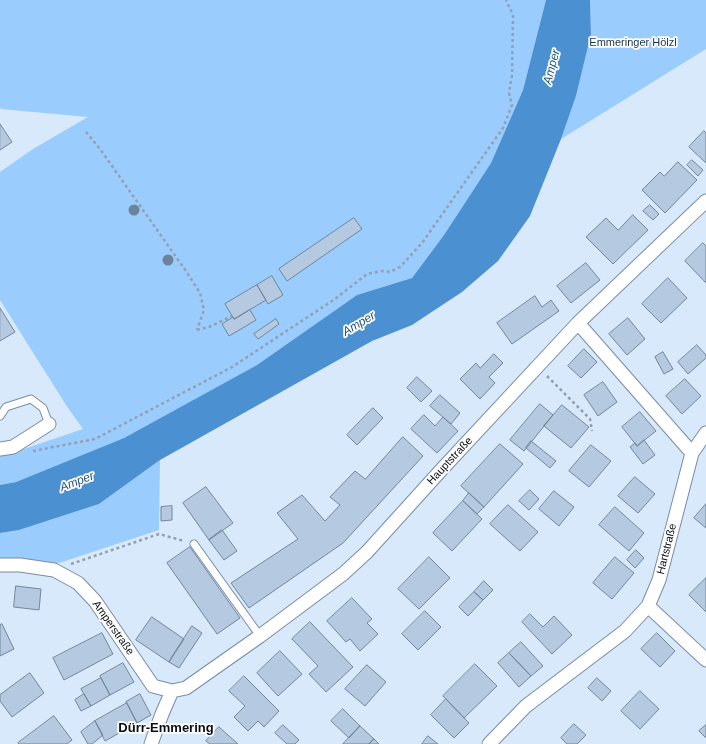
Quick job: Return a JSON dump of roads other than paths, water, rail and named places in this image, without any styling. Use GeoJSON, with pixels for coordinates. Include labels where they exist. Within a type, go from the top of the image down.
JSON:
{"type":"FeatureCollection","features":[{"type":"Feature","properties":{"kind":"street","name":"Hauptstraße"},"geometry":{"type":"LineString","coordinates":[[172,691],[186,688],[260,636],[343,574],[367,552],[578,324],[706,201]]}},
{"type":"Feature","properties":{"kind":"street"},"geometry":{"type":"LineString","coordinates":[[578,324],[692,453],[706,433]]}},
{"type":"Feature","properties":{"kind":"street"},"geometry":{"type":"LineString","coordinates":[[6,448],[49,424]]}},
{"type":"Feature","properties":{"kind":"street","name":"Hartstraße"},"geometry":{"type":"LineString","coordinates":[[489,744],[526,706],[625,631],[648,606],[659,580],[692,453]]}},
{"type":"Feature","properties":{"kind":"street","name":"Amperstraße"},"geometry":{"type":"LineString","coordinates":[[0,565],[54,570],[78,583],[95,601],[153,686],[172,691]]}},
{"type":"Feature","properties":{"kind":"street"},"geometry":{"type":"LineString","coordinates":[[648,606],[706,660]]}},
{"type":"Feature","properties":{"kind":"street"},"geometry":{"type":"LineString","coordinates":[[151,744],[172,691]]}},
{"type":"Feature","properties":{"kind":"lane"},"geometry":{"type":"LineString","coordinates":[[0,416],[6,407],[31,399],[43,408],[49,424]]}},
{"type":"Feature","properties":{"kind":"lane"},"geometry":{"type":"LineString","coordinates":[[194,544],[260,636]]}},
{"type":"Feature","properties":{"kind":"water","name":"Amper"},"geometry":{"type":"Polygon","coordinates":[[[546,0],[590,0],[591,34],[576,96],[561,139],[530,216],[498,261],[462,292],[412,325],[372,341],[160,460],[99,504],[19,530],[0,533],[0,485],[16,482],[124,438],[257,365],[357,295],[412,278],[444,235],[491,163],[523,90],[546,0]]]}},
{"type":"Feature","properties":{"kind":"district","name":"Dürr-Emmering"},"geometry":{"type":"Point","coordinates":[166,728]}},
{"type":"Feature","properties":{"kind":"park label","name":"Emmeringer Hölzl"},"geometry":{"type":"Point","coordinates":[633,43]}}]}
